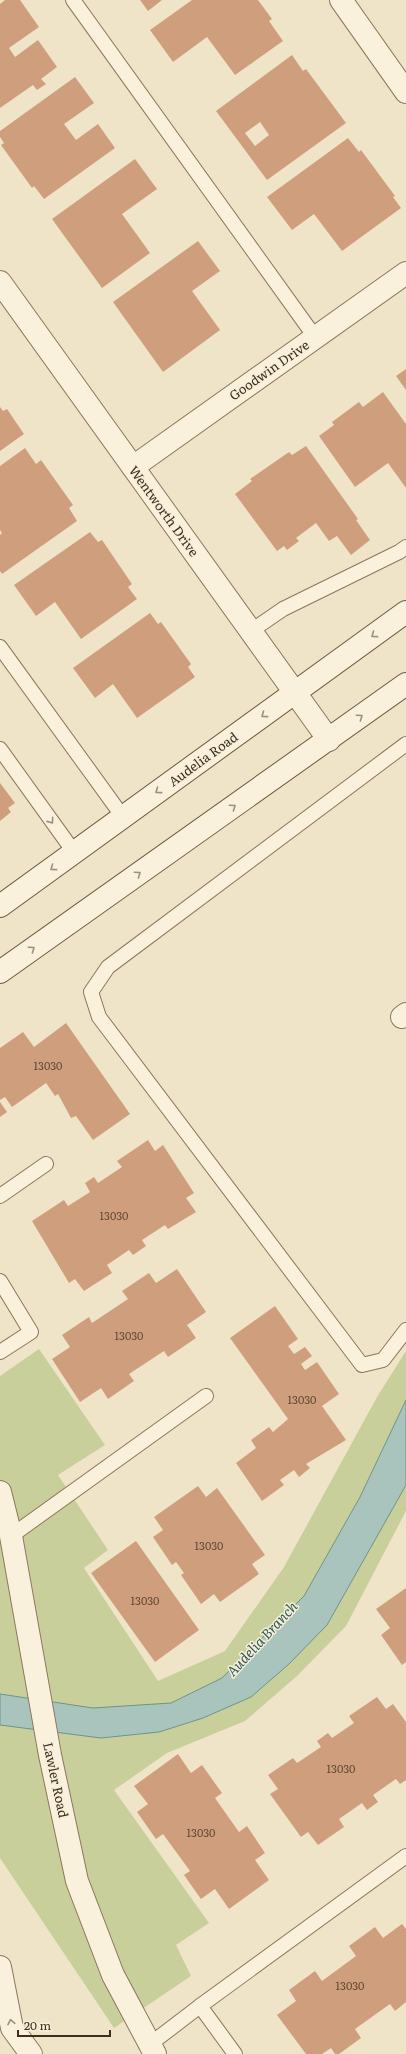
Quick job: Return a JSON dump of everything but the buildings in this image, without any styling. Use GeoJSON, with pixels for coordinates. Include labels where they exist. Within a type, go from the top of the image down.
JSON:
{"type":"FeatureCollection","features":[{"type":"Feature","properties":{"kind":"street"},"geometry":{"type":"LineString","coordinates":[[341,0],[406,92]]}},
{"type":"Feature","properties":{"kind":"street","name":"Goodwin Drive"},"geometry":{"type":"LineString","coordinates":[[133,467],[406,273]]}},
{"type":"Feature","properties":{"kind":"street","name":"Wentworth Drive"},"geometry":{"type":"LineString","coordinates":[[0,282],[329,740]]}},
{"type":"Feature","properties":{"kind":"street","name":"Audelia Road"},"geometry":{"type":"LineString","coordinates":[[0,906],[406,612]]}},
{"type":"Feature","properties":{"kind":"street"},"geometry":{"type":"LineString","coordinates":[[0,972],[406,684]]}},
{"type":"Feature","properties":{"kind":"street","name":"Lawler Road"},"geometry":{"type":"LineString","coordinates":[[0,1492],[11,1536],[50,1755],[77,1880],[112,1975],[152,2050]]}},
{"type":"Feature","properties":{"kind":"street"},"geometry":{"type":"LineString","coordinates":[[0,1967],[12,2028],[31,2054]]}},
{"type":"Feature","properties":{"kind":"lane"},"geometry":{"type":"LineString","coordinates":[[73,0],[315,337]]}},
{"type":"Feature","properties":{"kind":"lane"},"geometry":{"type":"LineString","coordinates":[[251,631],[283,609],[399,552],[406,547]]}},
{"type":"Feature","properties":{"kind":"lane"},"geometry":{"type":"LineString","coordinates":[[0,646],[123,817]]}},
{"type":"Feature","properties":{"kind":"lane"},"geometry":{"type":"LineString","coordinates":[[406,744],[108,967],[91,992],[99,1017],[362,1365],[383,1360],[406,1330]]}},
{"type":"Feature","properties":{"kind":"lane"},"geometry":{"type":"LineString","coordinates":[[0,749],[74,852]]}},
{"type":"Feature","properties":{"kind":"lane"},"geometry":{"type":"LineString","coordinates":[[0,1196],[46,1164]]}},
{"type":"Feature","properties":{"kind":"lane"},"geometry":{"type":"LineString","coordinates":[[0,1281],[31,1332],[0,1352]]}},
{"type":"Feature","properties":{"kind":"lane"},"geometry":{"type":"LineString","coordinates":[[11,1536],[206,1396]]}},
{"type":"Feature","properties":{"kind":"lane"},"geometry":{"type":"LineString","coordinates":[[152,2050],[200,2006],[406,1856]]}},
{"type":"Feature","properties":{"kind":"lane"},"geometry":{"type":"LineString","coordinates":[[200,2006],[235,2054]]}},
{"type":"Feature","properties":{"kind":"green space"},"geometry":{"type":"Polygon","coordinates":[[[39,1349],[105,1445],[58,1475],[108,1550],[84,1568],[158,1681],[225,1651],[284,1567],[377,1397],[406,1351],[406,1511],[346,1626],[297,1676],[245,1721],[167,1753],[114,1790],[209,1923],[176,1945],[191,1976],[114,2028],[0,1858],[0,1376],[39,1349]]]}},
{"type":"Feature","properties":{"kind":"water","name":"Audelia Branch"},"geometry":{"type":"Polygon","coordinates":[[[406,1400],[406,1485],[327,1625],[289,1664],[251,1697],[203,1718],[159,1732],[101,1738],[0,1725],[0,1694],[93,1708],[171,1703],[222,1678],[304,1596],[360,1497],[406,1400]]]}}]}
